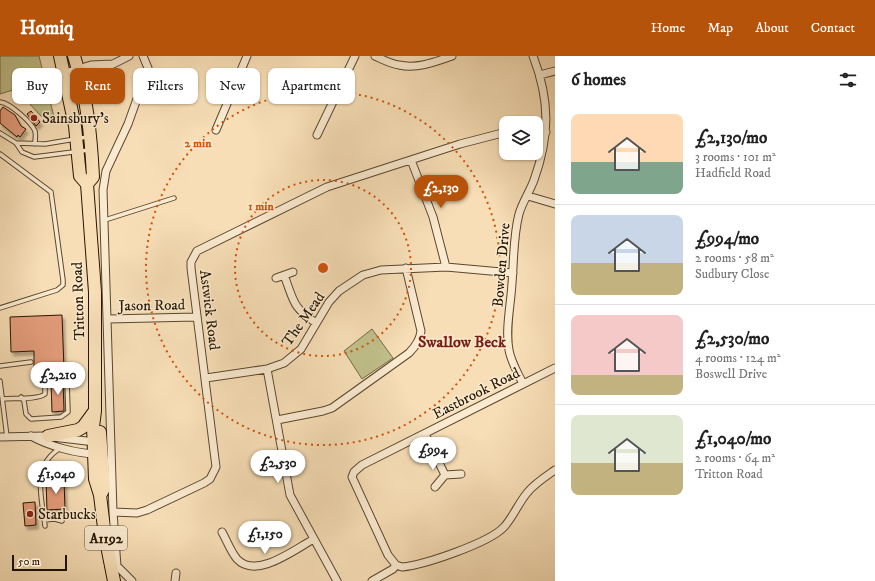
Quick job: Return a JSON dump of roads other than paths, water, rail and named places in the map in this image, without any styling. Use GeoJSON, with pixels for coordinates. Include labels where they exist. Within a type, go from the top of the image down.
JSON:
{"type":"FeatureCollection","features":[{"type":"Feature","properties":{"kind":"main road","name":"Tritton Road"},"geometry":{"type":"LineString","coordinates":[[60,56],[80,144]]}},
{"type":"Feature","properties":{"kind":"main road","name":"Tritton Road"},"geometry":{"type":"LineString","coordinates":[[74,56],[78,68]]}},
{"type":"Feature","properties":{"kind":"main road","name":"Tritton Road"},"geometry":{"type":"LineString","coordinates":[[87,104],[80,144],[80,176],[87,184],[96,292],[95,411],[93,427],[97,448],[95,479],[100,496],[105,536],[114,581]]}},
{"type":"Feature","properties":{"kind":"main road","name":"Tritton Road"},"geometry":{"type":"LineString","coordinates":[[80,144],[92,150],[93,177],[87,184]]}},
{"type":"Feature","properties":{"kind":"main road"},"geometry":{"type":"LineString","coordinates":[[48,436],[80,428],[95,411]]}},
{"type":"Feature","properties":{"kind":"street"},"geometry":{"type":"LineString","coordinates":[[107,68],[129,56]]}},
{"type":"Feature","properties":{"kind":"street"},"geometry":{"type":"LineString","coordinates":[[132,581],[117,566],[113,512],[103,190],[106,171],[128,124],[148,68],[143,56]]}},
{"type":"Feature","properties":{"kind":"street"},"geometry":{"type":"LineString","coordinates":[[216,130],[247,56]]}},
{"type":"Feature","properties":{"kind":"street"},"geometry":{"type":"LineString","coordinates":[[317,135],[355,56]]}},
{"type":"Feature","properties":{"kind":"street"},"geometry":{"type":"LineString","coordinates":[[375,56],[398,65],[408,67],[427,65],[452,56]]}},
{"type":"Feature","properties":{"kind":"street","name":"Bowden Drive"},"geometry":{"type":"LineString","coordinates":[[523,384],[511,359],[509,348],[515,237],[520,212],[528,196],[544,149],[546,132],[545,101],[540,75],[533,56]]}},
{"type":"Feature","properties":{"kind":"street"},"geometry":{"type":"LineString","coordinates":[[92,68],[103,63],[113,64]]}},
{"type":"Feature","properties":{"kind":"street"},"geometry":{"type":"LineString","coordinates":[[540,75],[555,71]]}},
{"type":"Feature","properties":{"kind":"street"},"geometry":{"type":"LineString","coordinates":[[65,76],[70,75]]}},
{"type":"Feature","properties":{"kind":"street"},"geometry":{"type":"LineString","coordinates":[[65,76],[70,75]]}},
{"type":"Feature","properties":{"kind":"street","name":"Astwick Road"},"geometry":{"type":"LineString","coordinates":[[113,512],[137,513],[147,510],[204,483],[214,474],[216,462],[206,378],[196,317],[191,268],[191,262],[197,251],[327,187],[499,134]]}},
{"type":"Feature","properties":{"kind":"street"},"geometry":{"type":"LineString","coordinates":[[411,160],[434,217],[446,266]]}},
{"type":"Feature","properties":{"kind":"street"},"geometry":{"type":"LineString","coordinates":[[528,196],[555,204]]}},
{"type":"Feature","properties":{"kind":"street","name":"The Mead"},"geometry":{"type":"LineString","coordinates":[[206,378],[267,369],[284,363],[294,356],[308,340],[316,323],[329,302],[339,292],[363,275],[380,270],[446,266],[513,273]]}},
{"type":"Feature","properties":{"kind":"street"},"geometry":{"type":"LineString","coordinates":[[277,420],[323,412],[332,408],[410,353],[416,346],[420,339],[421,331],[406,268]]}},
{"type":"Feature","properties":{"kind":"street"},"geometry":{"type":"LineString","coordinates":[[276,278],[292,272]]}},
{"type":"Feature","properties":{"kind":"street"},"geometry":{"type":"LineString","coordinates":[[284,275],[296,307],[301,313],[316,323]]}},
{"type":"Feature","properties":{"kind":"street","name":"Jason Road"},"geometry":{"type":"LineString","coordinates":[[108,319],[196,317]]}},
{"type":"Feature","properties":{"kind":"street","name":"Eastbrook Road"},"geometry":{"type":"LineString","coordinates":[[396,565],[388,555],[352,477],[354,472],[362,465],[555,368]]}},
{"type":"Feature","properties":{"kind":"street"},"geometry":{"type":"LineString","coordinates":[[267,369],[290,495],[337,581]]}},
{"type":"Feature","properties":{"kind":"street"},"geometry":{"type":"LineString","coordinates":[[425,434],[445,475]]}},
{"type":"Feature","properties":{"kind":"street"},"geometry":{"type":"LineString","coordinates":[[31,436],[38,440],[62,447],[97,448]]}},
{"type":"Feature","properties":{"kind":"street"},"geometry":{"type":"LineString","coordinates":[[4,437],[48,436],[97,448]]}},
{"type":"Feature","properties":{"kind":"street"},"geometry":{"type":"LineString","coordinates":[[372,581],[393,569],[396,565],[408,566],[478,544],[490,538],[503,528],[510,520],[528,492],[555,470]]}},
{"type":"Feature","properties":{"kind":"street"},"geometry":{"type":"LineString","coordinates":[[435,487],[445,475],[461,474]]}},
{"type":"Feature","properties":{"kind":"street"},"geometry":{"type":"LineString","coordinates":[[222,532],[236,558],[244,564],[253,567],[264,566],[314,539]]}},
{"type":"Feature","properties":{"kind":"street"},"geometry":{"type":"LineString","coordinates":[[175,581],[176,573]]}},
{"type":"Feature","properties":{"kind":"lane"},"geometry":{"type":"LineString","coordinates":[[0,102],[22,115],[35,131],[35,144]]}},
{"type":"Feature","properties":{"kind":"lane"},"geometry":{"type":"LineString","coordinates":[[0,133],[16,143],[22,152],[34,157],[80,144]]}},
{"type":"Feature","properties":{"kind":"lane"},"geometry":{"type":"LineString","coordinates":[[16,143],[80,144]]}},
{"type":"Feature","properties":{"kind":"lane"},"geometry":{"type":"LineString","coordinates":[[0,154],[51,192],[63,280],[63,285],[57,290],[0,308]]}},
{"type":"Feature","properties":{"kind":"lane"},"geometry":{"type":"LineString","coordinates":[[105,220],[174,198]]}},
{"type":"Feature","properties":{"kind":"lane"},"geometry":{"type":"LineString","coordinates":[[0,366],[31,362]]}},
{"type":"Feature","properties":{"kind":"lane"},"geometry":{"type":"LineString","coordinates":[[3,398],[21,397],[42,397],[45,394],[46,376],[62,374],[67,380],[68,412],[61,418],[32,419],[26,414],[24,401],[21,397]]}},
{"type":"Feature","properties":{"kind":"lane"},"geometry":{"type":"LineString","coordinates":[[0,381],[3,398],[4,437]]}},
{"type":"Feature","properties":{"kind":"lane"},"geometry":{"type":"LineString","coordinates":[[45,526],[40,478],[41,469],[54,452],[62,447]]}},
{"type":"Feature","properties":{"kind":"lane"},"geometry":{"type":"LineString","coordinates":[[44,520],[55,519],[62,521]]}},
{"type":"Feature","properties":{"kind":"place","name":"Sainsbury's"},"geometry":{"type":"Point","coordinates":[34,118]}},
{"type":"Feature","properties":{"kind":"place","name":"Starbucks"},"geometry":{"type":"Point","coordinates":[30,514]}},
{"type":"Feature","properties":{"kind":"district","name":"Swallow Beck"},"geometry":{"type":"Point","coordinates":[462,341]}}]}
